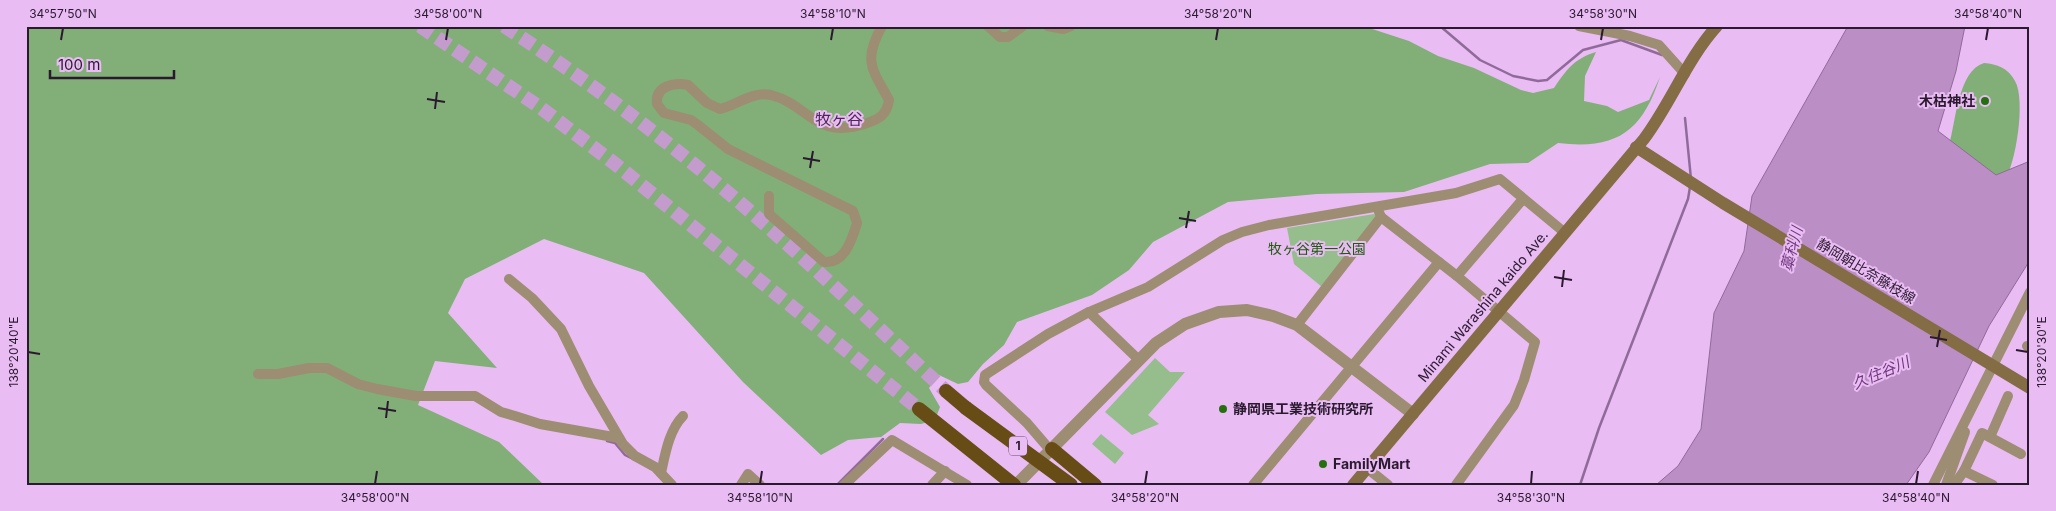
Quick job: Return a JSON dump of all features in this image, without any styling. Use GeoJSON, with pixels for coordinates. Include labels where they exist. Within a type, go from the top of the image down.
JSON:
{"type":"FeatureCollection","features":[{"type":"Feature","properties":{"kind":"highway","name":"1"},"geometry":{"type":"LineString","coordinates":[[946,391],[1054,485]]}},
{"type":"Feature","properties":{"kind":"highway","name":"1"},"geometry":{"type":"LineString","coordinates":[[966,408],[1071,485]]}},
{"type":"Feature","properties":{"kind":"highway","name":"1"},"geometry":{"type":"LineString","coordinates":[[919,409],[1015,485]]}},
{"type":"Feature","properties":{"kind":"highway","name":"1"},"geometry":{"type":"LineString","coordinates":[[945,430],[1006,485]]}},
{"type":"Feature","properties":{"kind":"highway"},"geometry":{"type":"LineString","coordinates":[[1052,450],[1095,485]]}},
{"type":"Feature","properties":{"kind":"main road","name":"Minami Warashina kaido Ave."},"geometry":{"type":"LineString","coordinates":[[1353,485],[1654,126],[1702,44],[1717,26]]}},
{"type":"Feature","properties":{"kind":"main road","name":"静岡朝比奈藤枝線"},"geometry":{"type":"LineString","coordinates":[[1636,147],[1723,203],[2030,388]]}},
{"type":"Feature","properties":{"kind":"street"},"geometry":{"type":"LineString","coordinates":[[769,196],[769,214],[824,262],[837,260],[845,252],[857,223],[853,211],[728,149],[691,120],[664,112],[657,104],[659,93],[665,86],[673,84],[688,85],[707,103],[720,110],[749,96],[770,95],[784,100],[812,120],[824,125],[839,128],[858,126],[874,121],[887,110],[889,100],[872,69],[873,48],[882,26]]}},
{"type":"Feature","properties":{"kind":"street"},"geometry":{"type":"LineString","coordinates":[[988,26],[1000,37],[1008,37],[1023,26]]}},
{"type":"Feature","properties":{"kind":"street"},"geometry":{"type":"LineString","coordinates":[[1048,26],[1063,29],[1071,26]]}},
{"type":"Feature","properties":{"kind":"street"},"geometry":{"type":"LineString","coordinates":[[1579,26],[1632,31],[1659,45],[1686,74]]}},
{"type":"Feature","properties":{"kind":"street"},"geometry":{"type":"LineString","coordinates":[[1052,450],[986,385],[985,375],[1015,354],[1089,312],[1148,287],[1223,240],[1242,232],[1269,225],[1456,193],[1500,179],[1564,232]]}},
{"type":"Feature","properties":{"kind":"street"},"geometry":{"type":"LineString","coordinates":[[1457,276],[1522,199]]}},
{"type":"Feature","properties":{"kind":"street"},"geometry":{"type":"LineString","coordinates":[[1378,206],[1381,218],[1457,276],[1535,342],[1519,393],[1506,418],[1456,485]]}},
{"type":"Feature","properties":{"kind":"street"},"geometry":{"type":"LineString","coordinates":[[1297,324],[1381,218]]}},
{"type":"Feature","properties":{"kind":"street"},"geometry":{"type":"LineString","coordinates":[[1253,485],[1439,262]]}},
{"type":"Feature","properties":{"kind":"street"},"geometry":{"type":"LineString","coordinates":[[509,279],[532,298],[561,329],[589,386],[619,438],[635,456],[661,473],[672,485]]}},
{"type":"Feature","properties":{"kind":"street"},"geometry":{"type":"LineString","coordinates":[[1933,485],[1970,412],[1991,364],[2030,292]]}},
{"type":"Feature","properties":{"kind":"street"},"geometry":{"type":"LineString","coordinates":[[1015,485],[1052,450],[1156,343],[1175,329],[1195,319],[1218,312],[1247,310],[1297,324],[1413,414]]}},
{"type":"Feature","properties":{"kind":"street"},"geometry":{"type":"LineString","coordinates":[[1089,312],[1139,360]]}},
{"type":"Feature","properties":{"kind":"street"},"geometry":{"type":"LineString","coordinates":[[258,374],[278,374],[310,368],[327,368],[358,384],[378,389],[416,396],[476,396],[502,412],[540,424],[619,438]]}},
{"type":"Feature","properties":{"kind":"street"},"geometry":{"type":"LineString","coordinates":[[1990,437],[2008,396]]}},
{"type":"Feature","properties":{"kind":"street"},"geometry":{"type":"LineString","coordinates":[[1946,485],[1963,440],[1970,412]]}},
{"type":"Feature","properties":{"kind":"street"},"geometry":{"type":"LineString","coordinates":[[661,473],[669,444],[678,421],[683,416]]}},
{"type":"Feature","properties":{"kind":"street"},"geometry":{"type":"LineString","coordinates":[[1954,485],[1964,471],[1982,433],[2021,454]]}},
{"type":"Feature","properties":{"kind":"street"},"geometry":{"type":"LineString","coordinates":[[844,485],[892,440],[967,485]]}},
{"type":"Feature","properties":{"kind":"street"},"geometry":{"type":"LineString","coordinates":[[1368,468],[1388,485]]}},
{"type":"Feature","properties":{"kind":"street"},"geometry":{"type":"LineString","coordinates":[[932,485],[946,471]]}},
{"type":"Feature","properties":{"kind":"street"},"geometry":{"type":"LineString","coordinates":[[1964,471],[1993,485]]}},
{"type":"Feature","properties":{"kind":"street"},"geometry":{"type":"LineString","coordinates":[[740,485],[748,474],[760,485]]}},
{"type":"Feature","properties":{"kind":"green space"},"geometry":{"type":"Polygon","coordinates":[[[26,26],[1363,26],[1409,41],[1438,56],[1474,68],[1521,90],[1533,93],[1554,88],[1577,61],[1596,52],[1585,76],[1584,101],[1607,106],[1618,112],[1649,100],[1660,77],[1653,96],[1635,124],[1611,140],[1596,143],[1558,143],[1528,163],[1490,164],[1404,192],[1317,194],[1228,202],[1153,242],[1129,270],[1092,295],[1017,322],[1004,345],[983,364],[968,382],[958,384],[939,375],[929,388],[940,407],[935,420],[921,424],[900,423],[881,437],[848,440],[821,455],[743,382],[644,273],[544,239],[465,279],[448,313],[497,368],[435,361],[418,405],[499,442],[544,485],[26,485],[26,26]]]}},
{"type":"Feature","properties":{"kind":"green space"},"geometry":{"type":"Polygon","coordinates":[[[1984,63],[1993,64],[2006,70],[2015,81],[2018,90],[2020,117],[2016,147],[2004,182],[1949,145],[1963,86],[1975,68],[1984,63]]]}},
{"type":"Feature","properties":{"kind":"green space","name":"牧ヶ谷第一公園"},"geometry":{"type":"Polygon","coordinates":[[[1374,214],[1377,218],[1322,287],[1294,264],[1287,228],[1374,214]]]}},
{"type":"Feature","properties":{"kind":"green space"},"geometry":{"type":"Polygon","coordinates":[[[1155,358],[1170,372],[1185,372],[1148,415],[1159,424],[1132,435],[1105,412],[1155,358]]]}},
{"type":"Feature","properties":{"kind":"green space"},"geometry":{"type":"Polygon","coordinates":[[[1101,434],[1124,453],[1115,464],[1092,444],[1101,434]]]}},
{"type":"Feature","properties":{"kind":"water"},"geometry":{"type":"Polygon","coordinates":[[[1848,26],[1965,26],[1956,71],[1938,131],[1996,175],[2030,161],[2030,260],[1989,326],[1929,452],[1906,485],[1656,485],[1678,466],[1701,429],[1714,313],[1744,251],[1752,196],[1848,26]]]}},
{"type":"Feature","properties":{"kind":"waterway"},"geometry":{"type":"LineString","coordinates":[[1440,26],[1480,60],[1513,76],[1538,81],[1547,80],[1583,50],[1621,40],[1662,55]]}},
{"type":"Feature","properties":{"kind":"waterway"},"geometry":{"type":"LineString","coordinates":[[1685,118],[1691,179]]}},
{"type":"Feature","properties":{"kind":"waterway"},"geometry":{"type":"LineString","coordinates":[[1580,485],[1599,428],[1688,199],[1690,187]]}},
{"type":"Feature","properties":{"kind":"waterway"},"geometry":{"type":"LineString","coordinates":[[837,485],[883,439]]}},
{"type":"Feature","properties":{"kind":"waterway"},"geometry":{"type":"LineString","coordinates":[[607,441],[615,443],[625,455],[633,459]]}},
{"type":"Feature","properties":{"kind":"tunnel"},"geometry":{"type":"LineString","coordinates":[[420,26],[541,108],[614,163],[919,409]]}},
{"type":"Feature","properties":{"kind":"tunnel"},"geometry":{"type":"LineString","coordinates":[[504,26],[589,84],[699,168],[809,264],[946,391]]}},
{"type":"Feature","properties":{"kind":"place","name":"木枯神社"},"geometry":{"type":"Point","coordinates":[1985,101]}},
{"type":"Feature","properties":{"kind":"place","name":"静岡県工業技術研究所"},"geometry":{"type":"Point","coordinates":[1223,409]}},
{"type":"Feature","properties":{"kind":"place","name":"FamilyMart"},"geometry":{"type":"Point","coordinates":[1323,464]}},
{"type":"Feature","properties":{"kind":"district","name":"牧ヶ谷"},"geometry":{"type":"Point","coordinates":[839,119]}},
{"type":"Feature","properties":{"kind":"water label","name":"藁科川"},"geometry":{"type":"Point","coordinates":[1792,249]}},
{"type":"Feature","properties":{"kind":"water label","name":"久住谷川"},"geometry":{"type":"Point","coordinates":[1881,373]}}]}
